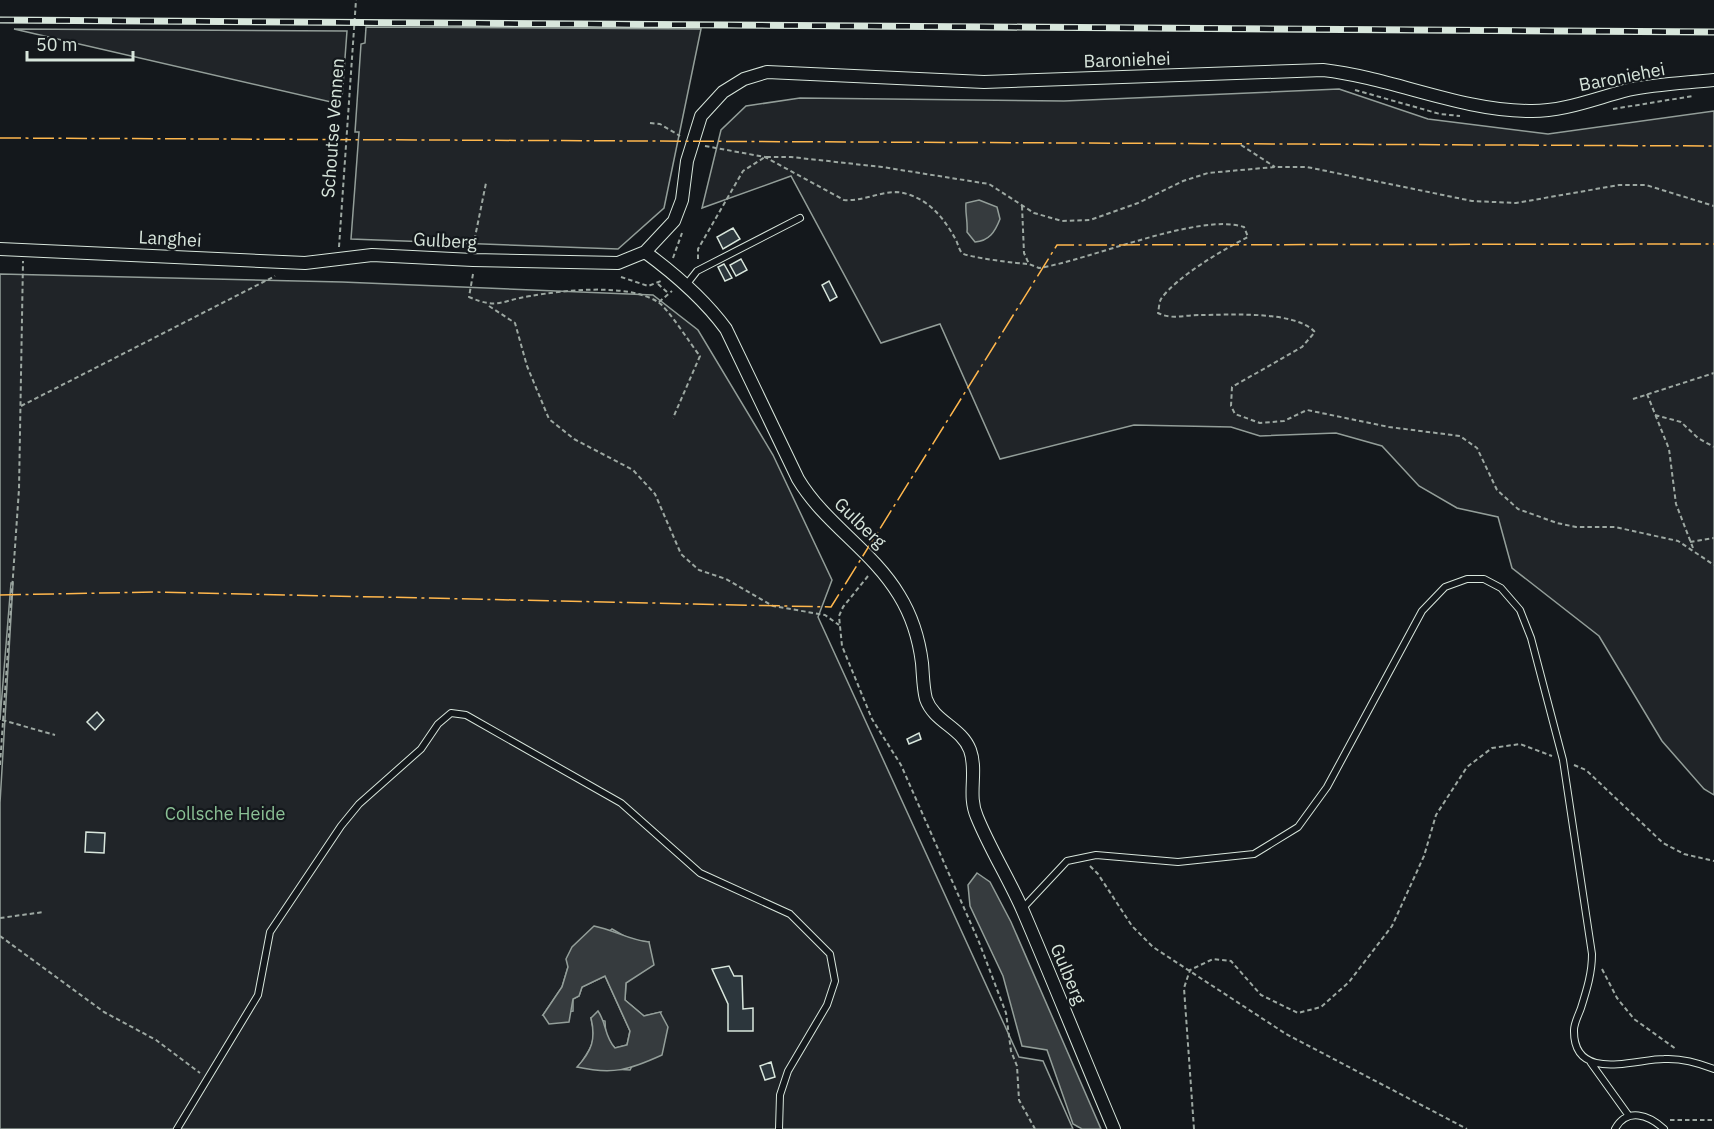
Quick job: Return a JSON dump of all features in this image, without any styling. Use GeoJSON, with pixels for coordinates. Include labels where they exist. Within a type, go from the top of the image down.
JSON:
{"type":"FeatureCollection","features":[{"type":"Feature","properties":{"kind":"street","name":"Baroniehei"},"geometry":{"type":"LineString","coordinates":[[645,252],[674,221],[682,200],[691,141],[701,116],[723,92],[744,79],[768,72],[984,82],[1323,70],[1342,72],[1444,100],[1529,111],[1556,109],[1630,90],[1714,80]]}},
{"type":"Feature","properties":{"kind":"street","name":"Langhei"},"geometry":{"type":"LineString","coordinates":[[0,249],[305,263],[338,258]]}},
{"type":"Feature","properties":{"kind":"street","name":"Gulberg"},"geometry":{"type":"LineString","coordinates":[[338,258],[372,255],[618,263],[645,252],[670,271],[714,313],[726,329],[798,479],[811,501],[876,563],[899,594],[912,621],[920,646],[926,699],[936,717],[955,730],[969,748],[974,768],[972,793],[975,814],[1022,909],[1114,1129]]}},
{"type":"Feature","properties":{"kind":"lane"},"geometry":{"type":"LineString","coordinates":[[686,286],[697,271],[800,218]]}},
{"type":"Feature","properties":{"kind":"lane"},"geometry":{"type":"LineString","coordinates":[[1022,909],[1067,861],[1096,855],[1178,862],[1254,854],[1298,827],[1327,787],[1422,612],[1445,587],[1467,579],[1484,579],[1501,588],[1520,610],[1531,638],[1563,760],[1592,954],[1592,973],[1574,1030],[1578,1048],[1629,1116]]}},
{"type":"Feature","properties":{"kind":"lane"},"geometry":{"type":"LineString","coordinates":[[177,1129],[258,995],[270,932],[341,826],[359,804],[421,749],[438,724],[451,713],[466,715],[621,802],[700,873],[790,914],[830,954],[835,981],[827,1005],[789,1071],[780,1095],[779,1129]]}},
{"type":"Feature","properties":{"kind":"lane"},"geometry":{"type":"LineString","coordinates":[[1591,1063],[1614,1066],[1662,1058],[1690,1060],[1714,1069]]}},
{"type":"Feature","properties":{"kind":"lane"},"geometry":{"type":"LineString","coordinates":[[1615,1129],[1618,1123],[1629,1116],[1641,1114],[1664,1129]]}},
{"type":"Feature","properties":{"kind":"path","name":"Schoutse Vennen"},"geometry":{"type":"LineString","coordinates":[[338,258],[356,0]]}},
{"type":"Feature","properties":{"kind":"path"},"geometry":{"type":"LineString","coordinates":[[1352,89],[1440,114],[1462,117]]}},
{"type":"Feature","properties":{"kind":"path","name":"Baroniehei"},"geometry":{"type":"LineString","coordinates":[[1611,110],[1702,95]]}},
{"type":"Feature","properties":{"kind":"path"},"geometry":{"type":"LineString","coordinates":[[650,123],[660,124],[691,141],[729,152],[882,167],[989,184],[1022,206],[1062,221],[1090,220],[1138,204],[1183,181],[1209,173],[1275,167],[1307,167],[1472,201],[1516,203],[1619,185],[1646,185],[1714,206]]}},
{"type":"Feature","properties":{"kind":"path"},"geometry":{"type":"LineString","coordinates":[[702,154],[708,137]]}},
{"type":"Feature","properties":{"kind":"path"},"geometry":{"type":"LineString","coordinates":[[1240,145],[1275,167]]}},
{"type":"Feature","properties":{"kind":"path"},"geometry":{"type":"LineString","coordinates":[[765,157],[844,200],[859,201],[890,192],[906,193],[921,200],[942,216],[962,254],[971,258],[1029,264],[1039,268],[1191,228],[1230,222],[1244,227],[1248,237],[1225,249],[1190,273],[1160,300],[1158,313],[1169,318],[1197,315],[1291,318],[1315,332],[1302,347],[1232,387],[1231,406],[1235,414],[1260,423],[1284,421],[1307,410],[1389,428],[1460,436],[1477,448],[1497,490],[1518,509],[1535,517],[1576,526],[1615,527],[1678,541],[1714,565]]}},
{"type":"Feature","properties":{"kind":"path"},"geometry":{"type":"LineString","coordinates":[[697,271],[698,249],[743,171],[765,157]]}},
{"type":"Feature","properties":{"kind":"path"},"geometry":{"type":"LineString","coordinates":[[486,183],[473,246],[474,272],[469,297],[515,322],[527,366],[549,418],[574,439],[633,470],[655,494],[681,554],[699,570],[726,579],[774,606],[825,615],[840,626]]}},
{"type":"Feature","properties":{"kind":"path"},"geometry":{"type":"LineString","coordinates":[[1022,206],[1024,253],[1029,264]]}},
{"type":"Feature","properties":{"kind":"path"},"geometry":{"type":"LineString","coordinates":[[670,271],[678,240],[685,229]]}},
{"type":"Feature","properties":{"kind":"path"},"geometry":{"type":"LineString","coordinates":[[0,765],[19,489],[23,264]]}},
{"type":"Feature","properties":{"kind":"path"},"geometry":{"type":"LineString","coordinates":[[21,406],[274,276]]}},
{"type":"Feature","properties":{"kind":"path"},"geometry":{"type":"LineString","coordinates":[[658,284],[667,292]]}},
{"type":"Feature","properties":{"kind":"path"},"geometry":{"type":"LineString","coordinates":[[659,302],[667,292],[686,286]]}},
{"type":"Feature","properties":{"kind":"path"},"geometry":{"type":"LineString","coordinates":[[489,306],[530,296],[595,290],[633,294],[659,302],[700,356],[673,418]]}},
{"type":"Feature","properties":{"kind":"path"},"geometry":{"type":"LineString","coordinates":[[1633,399],[1714,373]]}},
{"type":"Feature","properties":{"kind":"path"},"geometry":{"type":"LineString","coordinates":[[1647,394],[1669,449],[1676,504],[1693,549]]}},
{"type":"Feature","properties":{"kind":"path"},"geometry":{"type":"LineString","coordinates":[[1655,415],[1681,423],[1698,438],[1714,447]]}},
{"type":"Feature","properties":{"kind":"path"},"geometry":{"type":"LineString","coordinates":[[1690,542],[1714,538]]}},
{"type":"Feature","properties":{"kind":"path"},"geometry":{"type":"LineString","coordinates":[[876,563],[862,586],[843,607],[839,616],[842,646],[872,719],[901,765],[979,942],[1006,1013],[1011,1051],[1017,1066],[1019,1100],[1035,1129]]}},
{"type":"Feature","properties":{"kind":"path"},"geometry":{"type":"LineString","coordinates":[[2,720],[55,735]]}},
{"type":"Feature","properties":{"kind":"path"},"geometry":{"type":"LineString","coordinates":[[1194,1129],[1184,988],[1190,970],[1213,959],[1231,961],[1262,995],[1298,1013],[1321,1007],[1350,982],[1392,926],[1424,856],[1436,815],[1467,767],[1492,748],[1520,744],[1586,770],[1663,843],[1684,854],[1714,861]]}},
{"type":"Feature","properties":{"kind":"path"},"geometry":{"type":"LineString","coordinates":[[1081,858],[1098,874],[1132,926],[1153,947],[1286,1034],[1467,1129]]}},
{"type":"Feature","properties":{"kind":"path"},"geometry":{"type":"LineString","coordinates":[[0,918],[44,912]]}},
{"type":"Feature","properties":{"kind":"path"},"geometry":{"type":"LineString","coordinates":[[0,936],[104,1012],[156,1040],[208,1079]]}},
{"type":"Feature","properties":{"kind":"path"},"geometry":{"type":"LineString","coordinates":[[1592,954],[1617,998],[1634,1019],[1690,1060]]}},
{"type":"Feature","properties":{"kind":"path"},"geometry":{"type":"LineString","coordinates":[[1655,1121],[1714,1120]]}},
{"type":"Feature","properties":{"kind":"green space"},"geometry":{"type":"Polygon","coordinates":[[[366,27],[701,29],[664,208],[618,249],[351,239],[359,132],[355,132],[361,44],[365,43],[366,27]]]}},
{"type":"Feature","properties":{"kind":"green space"},"geometry":{"type":"Polygon","coordinates":[[[14,29],[347,31],[342,98],[331,102],[14,29]]]}},
{"type":"Feature","properties":{"kind":"green space"},"geometry":{"type":"Polygon","coordinates":[[[1339,89],[1428,119],[1548,134],[1714,111],[1714,795],[1704,789],[1662,741],[1599,636],[1512,568],[1498,517],[1457,508],[1419,486],[1382,446],[1336,433],[1260,436],[1231,427],[1134,425],[1000,459],[940,324],[881,343],[791,176],[702,208],[721,130],[746,106],[800,98],[1064,101],[1339,89]]]}},
{"type":"Feature","properties":{"kind":"green space","name":"Collsche Heide"},"geometry":{"type":"Polygon","coordinates":[[[0,274],[342,282],[653,295],[698,330],[773,455],[832,580],[818,617],[1019,1057],[1043,1061],[1073,1129],[0,1129],[0,803],[13,583],[11,583],[0,720],[0,274]],[[612,929],[568,967],[562,987],[543,1015],[573,1011],[573,999],[579,996],[582,987],[605,976],[630,1031],[627,1045],[615,1048],[606,1038],[605,1021],[591,1018],[592,1045],[578,1067],[630,1070],[661,1012],[644,1016],[625,1000],[626,983],[642,970],[649,942],[631,940],[612,929]]]}},
{"type":"Feature","properties":{"kind":"shaded area"},"geometry":{"type":"Polygon","coordinates":[[[979,200],[997,207],[1000,219],[991,235],[975,242],[967,232],[966,203],[979,200]]]}},
{"type":"Feature","properties":{"kind":"shaded area"},"geometry":{"type":"Polygon","coordinates":[[[977,873],[990,882],[1011,922],[1101,1129],[1082,1129],[1073,1124],[1047,1050],[1022,1046],[1003,976],[970,906],[968,885],[977,873]]]}},
{"type":"Feature","properties":{"kind":"shaded area"},"geometry":{"type":"Polygon","coordinates":[[[594,926],[649,942],[654,965],[626,983],[625,1000],[644,1016],[660,1012],[668,1027],[662,1055],[621,1070],[601,1071],[577,1067],[592,1044],[591,1018],[598,1011],[615,1048],[627,1045],[630,1031],[605,976],[582,987],[579,996],[573,999],[569,1022],[549,1024],[543,1015],[562,987],[568,967],[566,959],[572,947],[594,926]]]}},
{"type":"Feature","properties":{"kind":"building"},"geometry":{"type":"Polygon","coordinates":[[[733,228],[740,239],[723,249],[717,237],[733,228]]]}},
{"type":"Feature","properties":{"kind":"building"},"geometry":{"type":"Polygon","coordinates":[[[741,259],[747,270],[736,276],[730,265],[741,259]]]}},
{"type":"Feature","properties":{"kind":"building"},"geometry":{"type":"Polygon","coordinates":[[[724,264],[732,278],[725,281],[718,267],[724,264]]]}},
{"type":"Feature","properties":{"kind":"building"},"geometry":{"type":"Polygon","coordinates":[[[829,281],[837,297],[830,301],[822,285],[829,281]]]}},
{"type":"Feature","properties":{"kind":"building"},"geometry":{"type":"Polygon","coordinates":[[[97,712],[104,720],[95,730],[87,722],[97,712]]]}},
{"type":"Feature","properties":{"kind":"building"},"geometry":{"type":"Polygon","coordinates":[[[919,733],[921,739],[909,744],[907,739],[919,733]]]}},
{"type":"Feature","properties":{"kind":"building"},"geometry":{"type":"Polygon","coordinates":[[[86,832],[105,833],[104,853],[85,852],[86,832]]]}},
{"type":"Feature","properties":{"kind":"building"},"geometry":{"type":"Polygon","coordinates":[[[729,966],[734,976],[742,976],[743,1009],[753,1008],[753,1031],[728,1031],[728,1004],[712,969],[729,966]]]}},
{"type":"Feature","properties":{"kind":"building"},"geometry":{"type":"Polygon","coordinates":[[[771,1062],[775,1077],[765,1080],[760,1066],[771,1062]]]}},
{"type":"Feature","properties":{"kind":"railway"},"geometry":{"type":"LineString","coordinates":[[0,20],[1714,32]]}},
{"type":"Feature","properties":{"kind":"power"},"geometry":{"type":"LineString","coordinates":[[0,138],[1714,146]]}},
{"type":"Feature","properties":{"kind":"power"},"geometry":{"type":"LineString","coordinates":[[0,595],[153,592],[831,607],[1057,245],[1714,244]]}}]}
